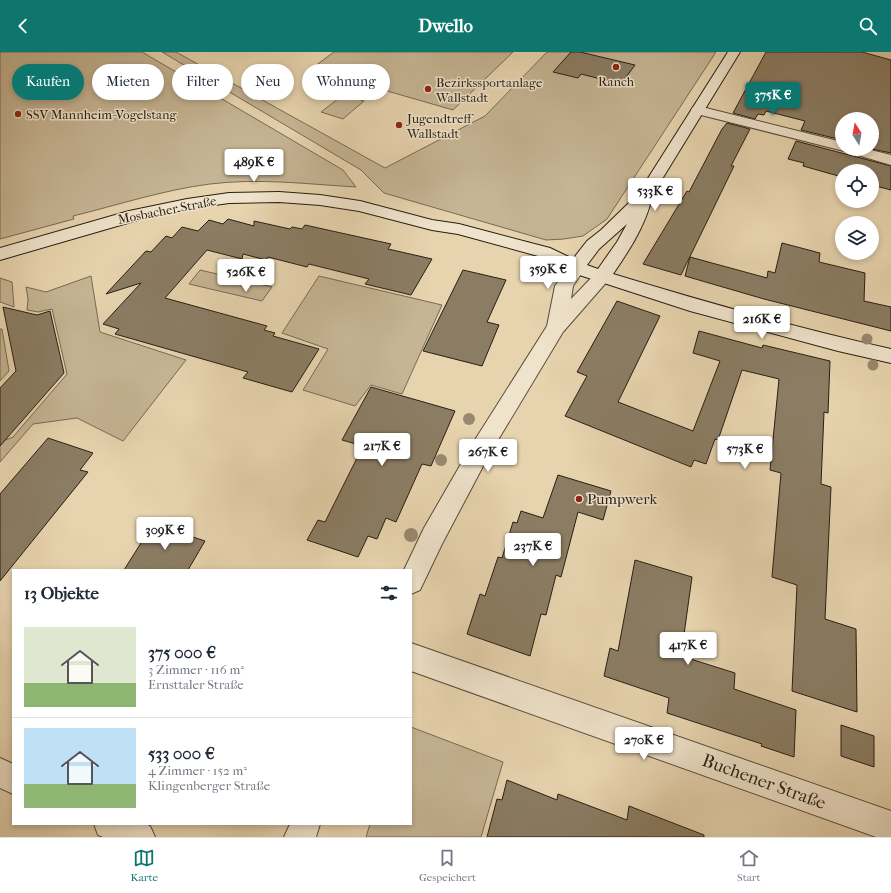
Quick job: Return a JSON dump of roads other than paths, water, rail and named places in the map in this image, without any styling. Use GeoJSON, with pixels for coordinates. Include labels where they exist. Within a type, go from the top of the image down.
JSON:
{"type":"FeatureCollection","features":[{"type":"Feature","properties":{"kind":"street"},"geometry":{"type":"LineString","coordinates":[[556,327],[564,286],[593,245],[607,234],[644,197],[734,52]]}},
{"type":"Feature","properties":{"kind":"street"},"geometry":{"type":"LineString","coordinates":[[698,110],[835,145]]}},
{"type":"Feature","properties":{"kind":"street"},"geometry":{"type":"LineString","coordinates":[[876,156],[891,160]]}},
{"type":"Feature","properties":{"kind":"street","name":"Mosbacher Straße"},"geometry":{"type":"LineString","coordinates":[[0,254],[134,215],[187,204],[229,198],[279,197],[320,200],[360,206],[432,225],[452,235],[539,263],[576,268],[698,306],[838,344],[891,356]]}},
{"type":"Feature","properties":{"kind":"street"},"geometry":{"type":"LineString","coordinates":[[412,580],[433,536],[481,449],[556,327],[602,277],[619,253],[638,219],[644,197]]}},
{"type":"Feature","properties":{"kind":"street","name":"Buchener Straße"},"geometry":{"type":"LineString","coordinates":[[412,657],[891,827]]}},
{"type":"Feature","properties":{"kind":"street"},"geometry":{"type":"LineString","coordinates":[[0,773],[12,779]]}},
{"type":"Feature","properties":{"kind":"street"},"geometry":{"type":"LineString","coordinates":[[112,825],[139,837]]}},
{"type":"Feature","properties":{"kind":"street"},"geometry":{"type":"LineString","coordinates":[[300,837],[305,825]]}},
{"type":"Feature","properties":{"kind":"place","name":"Ranch"},"geometry":{"type":"Point","coordinates":[616,67]}},
{"type":"Feature","properties":{"kind":"place","name":"Bezirkssportanlage Wallstadt"},"geometry":{"type":"Point","coordinates":[428,89]}},
{"type":"Feature","properties":{"kind":"place","name":"SSV Mannheim-Vogelstang"},"geometry":{"type":"Point","coordinates":[18,114]}},
{"type":"Feature","properties":{"kind":"place","name":"Jugendtreff Wallstadt"},"geometry":{"type":"Point","coordinates":[399,125]}},
{"type":"Feature","properties":{"kind":"place","name":"Pumpwerk"},"geometry":{"type":"Point","coordinates":[579,499]}}]}
